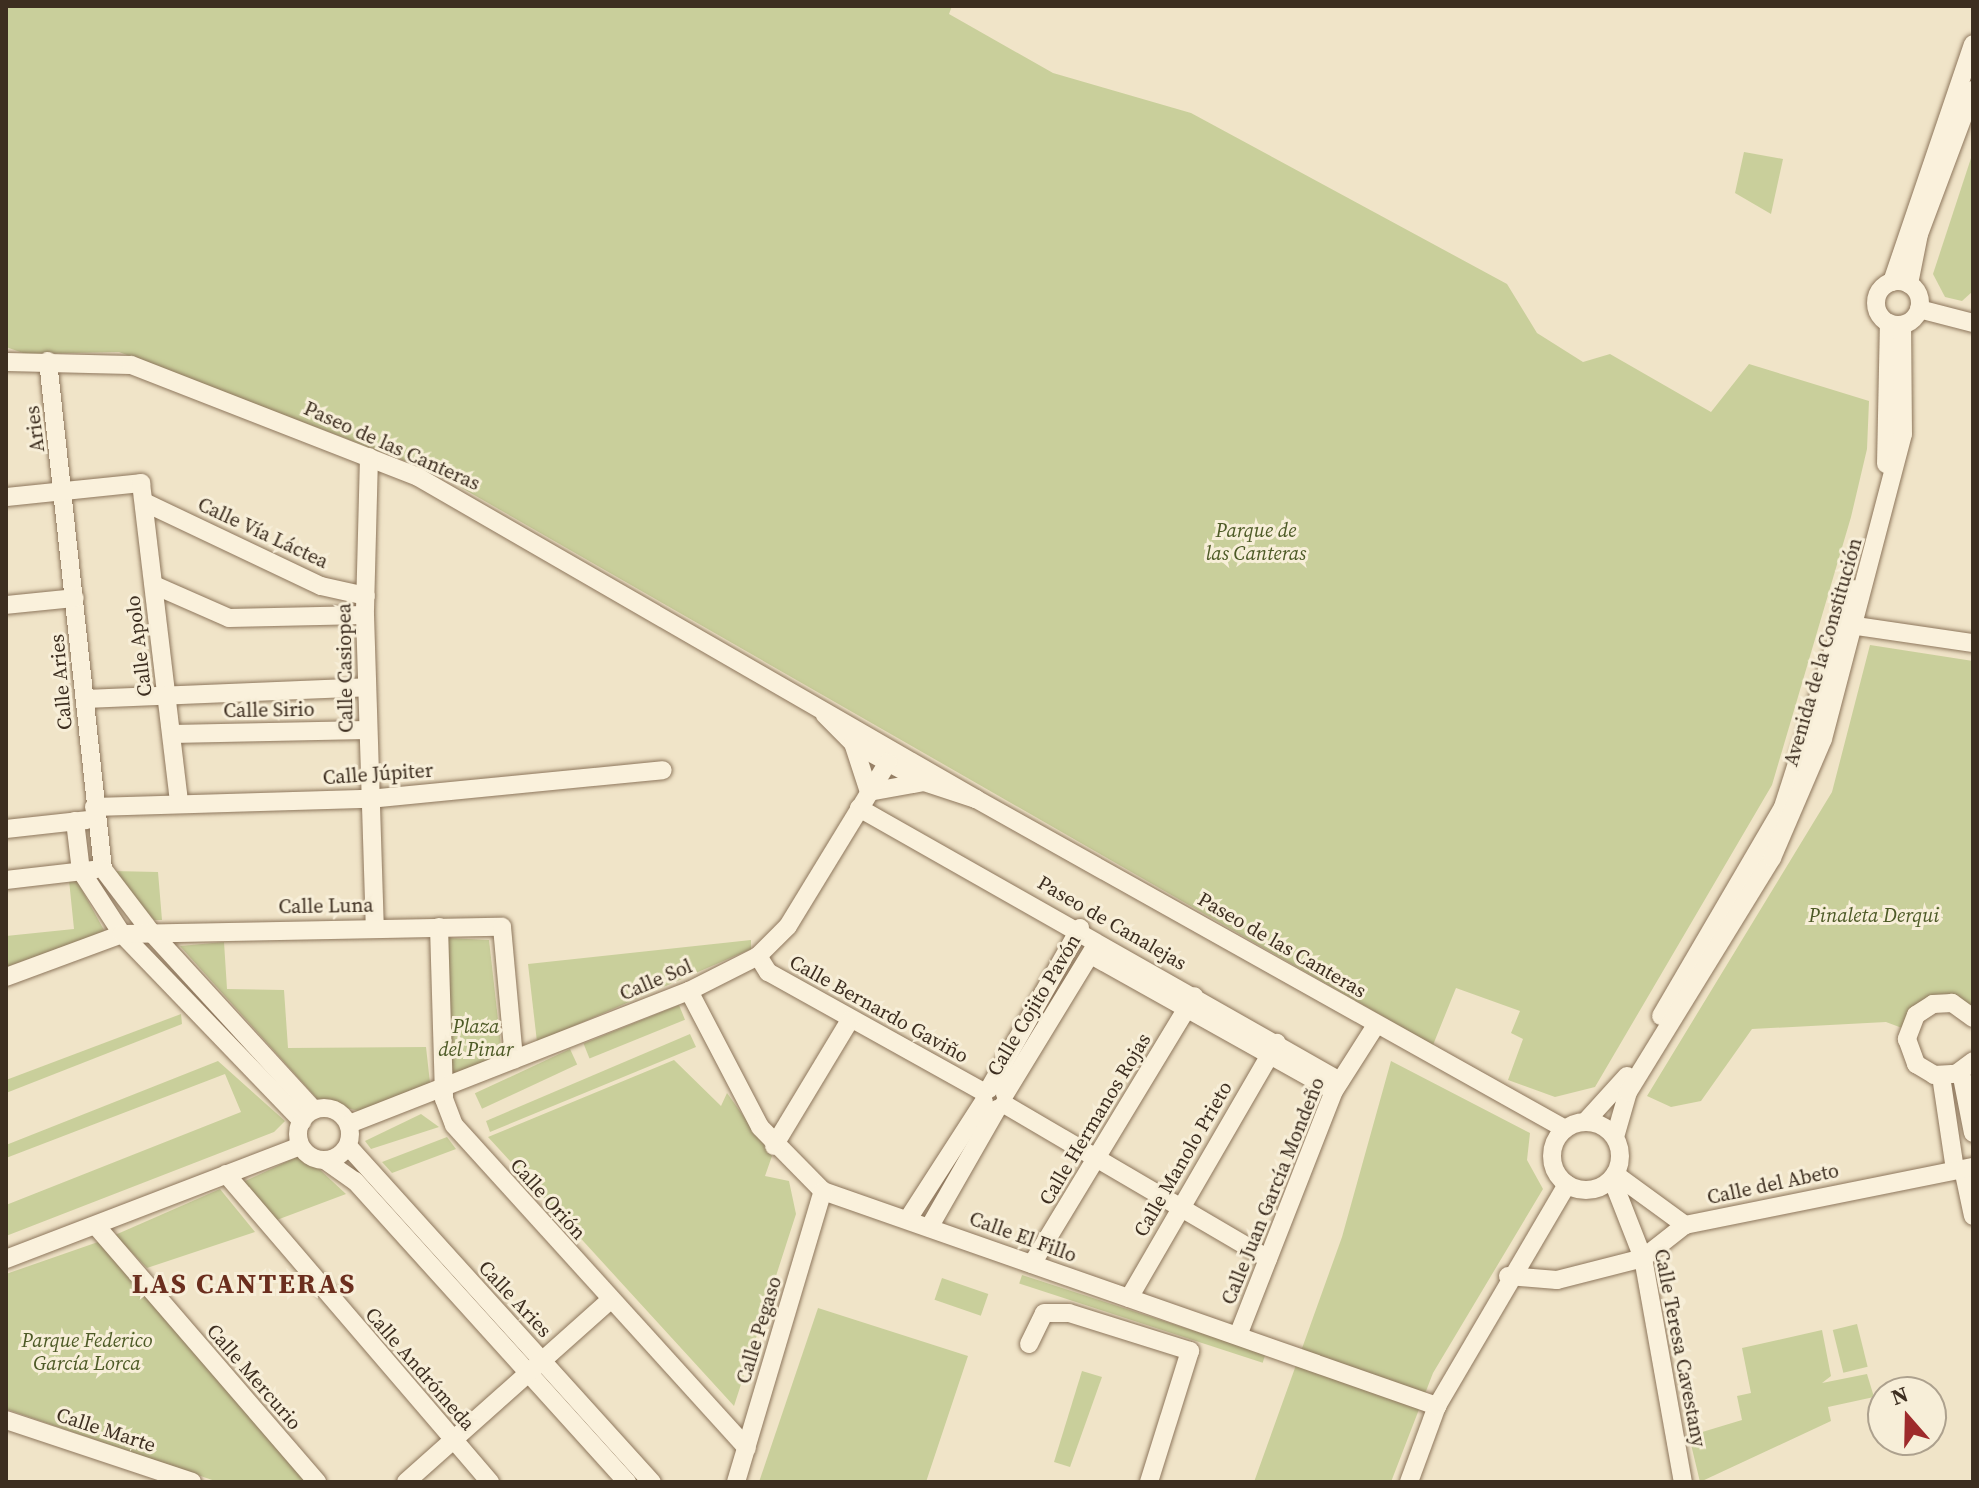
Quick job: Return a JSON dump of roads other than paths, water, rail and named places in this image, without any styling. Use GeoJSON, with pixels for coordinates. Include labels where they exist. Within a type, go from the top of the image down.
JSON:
{"type":"FeatureCollection","features":[{"type":"Feature","properties":{"kind":"street"},"geometry":{"type":"LineString","coordinates":[[1900,283],[1973,44]]}},
{"type":"Feature","properties":{"kind":"street"},"geometry":{"type":"LineString","coordinates":[[1919,309],[1895,324],[1876,301],[1900,283],[1973,90]]}},
{"type":"Feature","properties":{"kind":"street"},"geometry":{"type":"LineString","coordinates":[[1900,283],[1919,309],[1973,323]]}},
{"type":"Feature","properties":{"kind":"street","name":"Avenida de la Constitución"},"geometry":{"type":"LineString","coordinates":[[1615,1137],[1628,1092],[1789,823],[1856,626],[1903,434],[1895,324]]}},
{"type":"Feature","properties":{"kind":"street","name":"Avenida de la Constitución"},"geometry":{"type":"LineString","coordinates":[[1586,1121],[1625,1080],[1759,852],[1802,760],[1888,451],[1895,324]]}},
{"type":"Feature","properties":{"kind":"street","name":"Aries"},"geometry":{"type":"LineString","coordinates":[[48,361],[64,491]]}},
{"type":"Feature","properties":{"kind":"street","name":"Paseo de las Canteras"},"geometry":{"type":"LineString","coordinates":[[6,362],[131,365],[369,457],[460,498],[814,705],[855,735],[976,799],[1565,1129]]}},
{"type":"Feature","properties":{"kind":"street","name":"Calle Casiopea"},"geometry":{"type":"LineString","coordinates":[[369,457],[367,730],[375,927]]}},
{"type":"Feature","properties":{"kind":"street"},"geometry":{"type":"LineString","coordinates":[[6,497],[64,491],[142,493]]}},
{"type":"Feature","properties":{"kind":"street","name":"Calle Aries"},"geometry":{"type":"LineString","coordinates":[[64,491],[103,869]]}},
{"type":"Feature","properties":{"kind":"street","name":"Calle Vía Láctea"},"geometry":{"type":"LineString","coordinates":[[142,493],[321,586],[366,606]]}},
{"type":"Feature","properties":{"kind":"street","name":"Calle Apolo"},"geometry":{"type":"LineString","coordinates":[[142,493],[179,804]]}},
{"type":"Feature","properties":{"kind":"street"},"geometry":{"type":"LineString","coordinates":[[154,585],[229,618],[366,606]]}},
{"type":"Feature","properties":{"kind":"street"},"geometry":{"type":"LineString","coordinates":[[6,605],[75,598]]}},
{"type":"Feature","properties":{"kind":"street"},"geometry":{"type":"LineString","coordinates":[[1856,626],[1973,643]]}},
{"type":"Feature","properties":{"kind":"street"},"geometry":{"type":"LineString","coordinates":[[85,699],[166,691],[367,687]]}},
{"type":"Feature","properties":{"kind":"street","name":"Calle Sirio"},"geometry":{"type":"LineString","coordinates":[[172,734],[367,730]]}},
{"type":"Feature","properties":{"kind":"street"},"geometry":{"type":"LineString","coordinates":[[855,735],[888,762],[932,778]]}},
{"type":"Feature","properties":{"kind":"street"},"geometry":{"type":"LineString","coordinates":[[855,735],[864,800],[932,778]]}},
{"type":"Feature","properties":{"kind":"street","name":"Calle Sol"},"geometry":{"type":"LineString","coordinates":[[349,1124],[689,991],[758,956],[788,926],[888,762]]}},
{"type":"Feature","properties":{"kind":"street","name":"Calle Júpiter"},"geometry":{"type":"LineString","coordinates":[[6,829],[75,821],[95,813],[179,804],[369,799],[663,770]]}},
{"type":"Feature","properties":{"kind":"street","name":"Paseo de Canalejas"},"geometry":{"type":"LineString","coordinates":[[864,800],[1080,928],[1093,951],[1337,1086]]}},
{"type":"Feature","properties":{"kind":"street"},"geometry":{"type":"LineString","coordinates":[[75,821],[81,871],[122,934],[308,1115],[338,1112],[349,1124],[348,1146],[326,1161],[300,1146]]}},
{"type":"Feature","properties":{"kind":"street"},"geometry":{"type":"LineString","coordinates":[[6,880],[103,869],[151,932],[308,1115]]}},
{"type":"Feature","properties":{"kind":"street","name":"Calle Orión"},"geometry":{"type":"LineString","coordinates":[[439,927],[444,1087],[454,1125],[609,1301],[747,1448]]}},
{"type":"Feature","properties":{"kind":"street","name":"Calle Luna"},"geometry":{"type":"LineString","coordinates":[[122,934],[502,927],[514,1059]]}},
{"type":"Feature","properties":{"kind":"street","name":"Calle Cojito Pavón"},"geometry":{"type":"LineString","coordinates":[[930,1226],[1080,928]]}},
{"type":"Feature","properties":{"kind":"street"},"geometry":{"type":"LineString","coordinates":[[6,977],[122,934]]}},
{"type":"Feature","properties":{"kind":"street"},"geometry":{"type":"LineString","coordinates":[[1069,948],[1093,951]]}},
{"type":"Feature","properties":{"kind":"street","name":"Calle Cojito Pavón"},"geometry":{"type":"LineString","coordinates":[[908,1219],[1093,951]]}},
{"type":"Feature","properties":{"kind":"street","name":"Calle Bernardo Gaviño"},"geometry":{"type":"LineString","coordinates":[[758,956],[768,972],[994,1098],[1268,1259]]}},
{"type":"Feature","properties":{"kind":"street","name":"Calle El Fillo"},"geometry":{"type":"LineString","coordinates":[[689,991],[723,1066],[774,1146],[823,1191],[1129,1298],[1239,1333],[1437,1406]]}},
{"type":"Feature","properties":{"kind":"street","name":"Calle Hermanos Rojas"},"geometry":{"type":"LineString","coordinates":[[1032,1264],[1190,1002]]}},
{"type":"Feature","properties":{"kind":"street"},"geometry":{"type":"LineString","coordinates":[[1973,1018],[1939,1003],[1912,1020],[1912,1059],[1941,1076],[1973,1216]]}},
{"type":"Feature","properties":{"kind":"street"},"geometry":{"type":"LineString","coordinates":[[774,1146],[850,1020]]}},
{"type":"Feature","properties":{"kind":"street","name":"Calle Juan García Mondeño"},"geometry":{"type":"LineString","coordinates":[[1239,1333],[1337,1086],[1376,1025]]}},
{"type":"Feature","properties":{"kind":"street","name":"Calle Manolo Prieto"},"geometry":{"type":"LineString","coordinates":[[1129,1298],[1273,1050]]}},
{"type":"Feature","properties":{"kind":"street"},"geometry":{"type":"LineString","coordinates":[[1941,1076],[1967,1066],[1973,1133]]}},
{"type":"Feature","properties":{"kind":"street"},"geometry":{"type":"LineString","coordinates":[[300,1146],[308,1115]]}},
{"type":"Feature","properties":{"kind":"street"},"geometry":{"type":"LineString","coordinates":[[1586,1121],[1615,1137],[1613,1177],[1590,1190],[1567,1184],[1552,1157],[1565,1129],[1586,1121]]}},
{"type":"Feature","properties":{"kind":"street"},"geometry":{"type":"LineString","coordinates":[[6,1259],[97,1227],[300,1146]]}},
{"type":"Feature","properties":{"kind":"street","name":"Calle Aries"},"geometry":{"type":"LineString","coordinates":[[348,1146],[536,1366],[627,1482]]}},
{"type":"Feature","properties":{"kind":"street","name":"Calle Aries"},"geometry":{"type":"LineString","coordinates":[[326,1161],[355,1181],[652,1482]]}},
{"type":"Feature","properties":{"kind":"street","name":"Calle del Abeto"},"geometry":{"type":"LineString","coordinates":[[1613,1177],[1685,1225],[1964,1169]]}},
{"type":"Feature","properties":{"kind":"street","name":"Calle Andrómeda"},"geometry":{"type":"LineString","coordinates":[[226,1174],[490,1482]]}},
{"type":"Feature","properties":{"kind":"street","name":"Calle Teresa Cavestany"},"geometry":{"type":"LineString","coordinates":[[1613,1177],[1643,1258],[1683,1482]]}},
{"type":"Feature","properties":{"kind":"street"},"geometry":{"type":"LineString","coordinates":[[1409,1482],[1437,1406],[1508,1276],[1567,1184]]}},
{"type":"Feature","properties":{"kind":"street","name":"Calle Pegaso"},"geometry":{"type":"LineString","coordinates":[[736,1482],[823,1191]]}},
{"type":"Feature","properties":{"kind":"street"},"geometry":{"type":"LineString","coordinates":[[1508,1276],[1557,1280],[1643,1258],[1685,1225]]}},
{"type":"Feature","properties":{"kind":"street","name":"Calle Mercurio"},"geometry":{"type":"LineString","coordinates":[[97,1227],[317,1482]]}},
{"type":"Feature","properties":{"kind":"street"},"geometry":{"type":"LineString","coordinates":[[406,1482],[609,1301]]}},
{"type":"Feature","properties":{"kind":"street"},"geometry":{"type":"LineString","coordinates":[[1029,1344],[1044,1313],[1069,1313],[1190,1351],[1149,1482]]}},
{"type":"Feature","properties":{"kind":"street","name":"Calle Marte"},"geometry":{"type":"LineString","coordinates":[[6,1420],[192,1482]]}},
{"type":"Feature","properties":{"kind":"district","name":"LAS CANTERAS"},"geometry":{"type":"Point","coordinates":[244,1283]}},
{"type":"Feature","properties":{"kind":"park label","name":"Parque de las Canteras"},"geometry":{"type":"Point","coordinates":[1256,542]}},
{"type":"Feature","properties":{"kind":"park label","name":"Pinaleta Derqui"},"geometry":{"type":"Point","coordinates":[1874,915]}},
{"type":"Feature","properties":{"kind":"park label","name":"Plaza del Pinar"},"geometry":{"type":"Point","coordinates":[476,1038]}},
{"type":"Feature","properties":{"kind":"park label","name":"Parque Federico García Lorca"},"geometry":{"type":"Point","coordinates":[87,1352]}}]}
